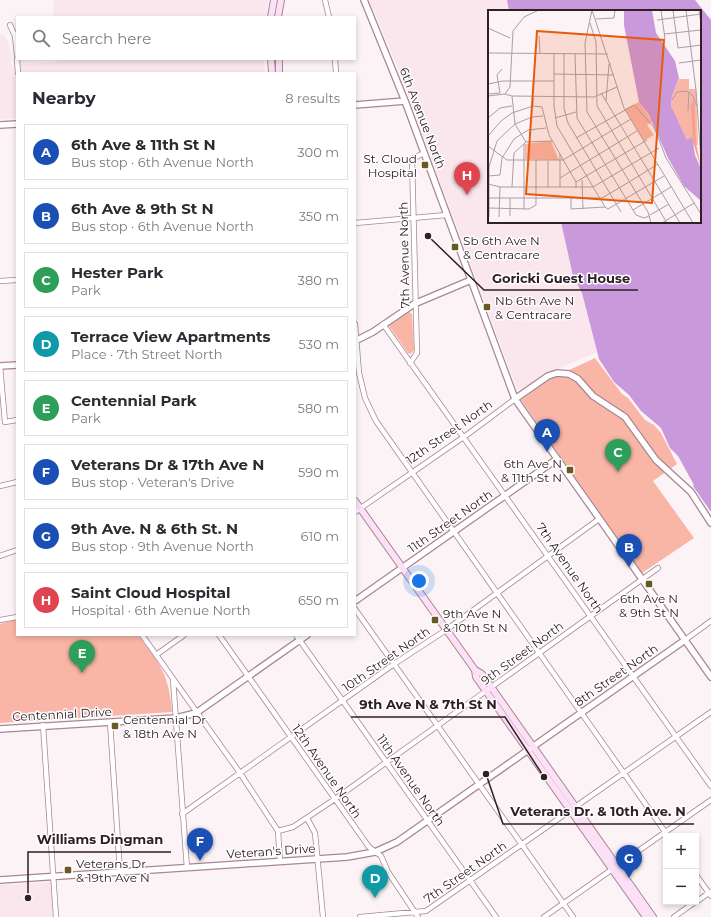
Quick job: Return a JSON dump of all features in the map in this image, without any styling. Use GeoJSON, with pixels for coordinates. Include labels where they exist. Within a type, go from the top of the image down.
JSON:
{"type":"FeatureCollection","features":[{"type":"Feature","properties":{"kind":"main road"},"geometry":{"type":"LineString","coordinates":[[271,16],[274,0]]}},
{"type":"Feature","properties":{"kind":"main road"},"geometry":{"type":"LineString","coordinates":[[278,16],[281,0]]}},
{"type":"Feature","properties":{"kind":"main road"},"geometry":{"type":"LineString","coordinates":[[271,60],[272,72]]}},
{"type":"Feature","properties":{"kind":"main road"},"geometry":{"type":"LineString","coordinates":[[279,60],[279,72]]}},
{"type":"Feature","properties":{"kind":"main road"},"geometry":{"type":"LineString","coordinates":[[357,510],[403,568],[475,670],[482,674],[489,689],[614,868],[646,917]]}},
{"type":"Feature","properties":{"kind":"main road"},"geometry":{"type":"LineString","coordinates":[[614,868],[654,917]]}},
{"type":"Feature","properties":{"kind":"street"},"geometry":{"type":"LineString","coordinates":[[325,0],[329,16]]}},
{"type":"Feature","properties":{"kind":"street","name":"6th Avenue North"},"geometry":{"type":"LineString","coordinates":[[364,0],[405,101],[470,280],[515,398],[711,677]]}},
{"type":"Feature","properties":{"kind":"street"},"geometry":{"type":"LineString","coordinates":[[10,25],[15,36],[16,46]]}},
{"type":"Feature","properties":{"kind":"street"},"geometry":{"type":"LineString","coordinates":[[17,60],[18,72]]}},
{"type":"Feature","properties":{"kind":"street"},"geometry":{"type":"LineString","coordinates":[[335,60],[336,72]]}},
{"type":"Feature","properties":{"kind":"street"},"geometry":{"type":"LineString","coordinates":[[356,104],[405,101]]}},
{"type":"Feature","properties":{"kind":"street"},"geometry":{"type":"LineString","coordinates":[[0,125],[16,124]]}},
{"type":"Feature","properties":{"kind":"street","name":"7th Avenue North"},"geometry":{"type":"LineString","coordinates":[[410,363],[417,353],[414,304],[412,159],[424,154]]}},
{"type":"Feature","properties":{"kind":"street"},"geometry":{"type":"LineString","coordinates":[[356,223],[447,215]]}},
{"type":"Feature","properties":{"kind":"street"},"geometry":{"type":"LineString","coordinates":[[0,281],[16,280]]}},
{"type":"Feature","properties":{"kind":"street"},"geometry":{"type":"LineString","coordinates":[[470,280],[414,304],[356,341],[359,373],[365,398],[376,421],[666,833]]}},
{"type":"Feature","properties":{"kind":"street","name":"7th Avenue North"},"geometry":{"type":"LineString","coordinates":[[383,324],[506,495],[711,786]]}},
{"type":"Feature","properties":{"kind":"street"},"geometry":{"type":"LineString","coordinates":[[16,365],[0,366],[2,423],[16,420]]}},
{"type":"Feature","properties":{"kind":"street","name":"12th Street North"},"geometry":{"type":"LineString","coordinates":[[357,510],[464,437],[541,379],[557,373],[569,374],[578,379],[593,396],[625,417],[656,460],[691,492],[711,523]]}},
{"type":"Feature","properties":{"kind":"street","name":"11th Street North"},"geometry":{"type":"LineString","coordinates":[[356,600],[557,458]]}},
{"type":"Feature","properties":{"kind":"street"},"geometry":{"type":"LineString","coordinates":[[0,486],[16,482]]}},
{"type":"Feature","properties":{"kind":"street","name":"10th Street North"},"geometry":{"type":"LineString","coordinates":[[182,814],[292,738],[394,664],[446,630],[599,519]]}},
{"type":"Feature","properties":{"kind":"street"},"geometry":{"type":"LineString","coordinates":[[0,556],[16,550]]}},
{"type":"Feature","properties":{"kind":"street","name":"9th Street North"},"geometry":{"type":"LineString","coordinates":[[278,831],[293,827],[335,799],[658,568]]}},
{"type":"Feature","properties":{"kind":"street"},"geometry":{"type":"LineString","coordinates":[[356,610],[573,917]]}},
{"type":"Feature","properties":{"kind":"street"},"geometry":{"type":"LineString","coordinates":[[0,620],[16,616]]}},
{"type":"Feature","properties":{"kind":"street","name":"8th Street North"},"geometry":{"type":"LineString","coordinates":[[479,784],[711,621]]}},
{"type":"Feature","properties":{"kind":"street"},"geometry":{"type":"LineString","coordinates":[[143,636],[240,773],[278,831],[280,862]]}},
{"type":"Feature","properties":{"kind":"street"},"geometry":{"type":"LineString","coordinates":[[156,655],[183,636]]}},
{"type":"Feature","properties":{"kind":"street","name":"12th Avenue North"},"geometry":{"type":"LineString","coordinates":[[219,636],[369,847],[381,856],[388,872],[418,917]]}},
{"type":"Feature","properties":{"kind":"street"},"geometry":{"type":"LineString","coordinates":[[196,713],[248,677],[298,638]]}},
{"type":"Feature","properties":{"kind":"street","name":"11th Avenue North"},"geometry":{"type":"LineString","coordinates":[[298,638],[496,917]]}},
{"type":"Feature","properties":{"kind":"street"},"geometry":{"type":"LineString","coordinates":[[173,679],[186,868]]}},
{"type":"Feature","properties":{"kind":"street","name":"7th Street North"},"geometry":{"type":"LineString","coordinates":[[360,917],[426,911],[711,712]]}},
{"type":"Feature","properties":{"kind":"street","name":"Centennial Drive"},"geometry":{"type":"LineString","coordinates":[[0,728],[176,718],[196,713]]}},
{"type":"Feature","properties":{"kind":"street"},"geometry":{"type":"LineString","coordinates":[[110,722],[120,872]]}},
{"type":"Feature","properties":{"kind":"street"},"geometry":{"type":"LineString","coordinates":[[43,725],[53,876],[57,894],[56,917]]}},
{"type":"Feature","properties":{"kind":"street","name":"Veteran's Drive"},"geometry":{"type":"LineString","coordinates":[[0,880],[280,862],[375,852],[397,842],[479,784]]}},
{"type":"Feature","properties":{"kind":"street"},"geometry":{"type":"LineString","coordinates":[[668,833],[711,800]]}},
{"type":"Feature","properties":{"kind":"street"},"geometry":{"type":"LineString","coordinates":[[307,818],[315,833],[323,917]]}},
{"type":"Feature","properties":{"kind":"street"},"geometry":{"type":"LineString","coordinates":[[544,917],[614,868],[663,837]]}},
{"type":"Feature","properties":{"kind":"street"},"geometry":{"type":"LineString","coordinates":[[699,879],[710,893],[699,900]]}},
{"type":"Feature","properties":{"kind":"street"},"geometry":{"type":"LineString","coordinates":[[674,917],[692,905]]}},
{"type":"Feature","properties":{"kind":"shaded area"},"geometry":{"type":"Polygon","coordinates":[[[53,0],[268,0],[266,16],[54,16],[53,0]]]}},
{"type":"Feature","properties":{"kind":"shaded area"},"geometry":{"type":"Polygon","coordinates":[[[369,0],[507,0],[509,10],[488,10],[488,223],[561,223],[573,276],[582,293],[597,352],[543,375],[522,390],[517,389],[395,60],[369,0]]]}},
{"type":"Feature","properties":{"kind":"shaded area"},"geometry":{"type":"Polygon","coordinates":[[[507,0],[695,0],[711,20],[711,512],[693,486],[694,485],[678,456],[670,448],[661,428],[641,411],[629,395],[614,382],[599,359],[582,293],[573,276],[561,223],[701,223],[701,10],[509,10],[507,0]]]}},
{"type":"Feature","properties":{"kind":"shaded area"},"geometry":{"type":"Polygon","coordinates":[[[0,34],[5,36],[9,43],[11,65],[57,62],[57,60],[264,60],[265,72],[16,72],[16,118],[0,119],[0,34]]]}},
{"type":"Feature","properties":{"kind":"shaded area"},"geometry":{"type":"Polygon","coordinates":[[[408,311],[412,314],[414,350],[411,354],[408,353],[389,326],[390,323],[408,311]]]}},
{"type":"Feature","properties":{"kind":"shaded area"},"geometry":{"type":"Polygon","coordinates":[[[595,358],[622,394],[628,398],[645,420],[654,425],[661,433],[677,464],[653,481],[694,538],[642,573],[521,400],[548,380],[595,358]]]}},
{"type":"Feature","properties":{"kind":"shaded area"},"geometry":{"type":"Polygon","coordinates":[[[16,619],[16,636],[139,636],[158,662],[166,678],[171,699],[172,712],[0,723],[0,624],[16,619]]]}},
{"type":"Feature","properties":{"kind":"shaded area"},"geometry":{"type":"Polygon","coordinates":[[[51,882],[53,917],[0,917],[0,885],[51,882]]]}},
{"type":"Feature","properties":{"kind":"place","name":"St. Cloud Hospital"},"geometry":{"type":"Point","coordinates":[425,165]}},
{"type":"Feature","properties":{"kind":"place","name":"Saint Cloud Hospital"},"geometry":{"type":"Point","coordinates":[467,195]}},
{"type":"Feature","properties":{"kind":"place","name":"Goricki Guest House"},"geometry":{"type":"Point","coordinates":[428,236]}},
{"type":"Feature","properties":{"kind":"place","name":"Sb 6th Ave N & Centracare"},"geometry":{"type":"Point","coordinates":[455,247]}},
{"type":"Feature","properties":{"kind":"place","name":"Nb 6th Ave N & Centracare"},"geometry":{"type":"Point","coordinates":[487,307]}},
{"type":"Feature","properties":{"kind":"place","name":"6th Ave & 11th St N"},"geometry":{"type":"Point","coordinates":[547,452]}},
{"type":"Feature","properties":{"kind":"place","name":"6th Ave N & 11th St N"},"geometry":{"type":"Point","coordinates":[570,470]}},
{"type":"Feature","properties":{"kind":"place","name":"Hester Park"},"geometry":{"type":"Point","coordinates":[618,472]}},
{"type":"Feature","properties":{"kind":"place","name":"6th Ave & 9th St N"},"geometry":{"type":"Point","coordinates":[629,567]}},
{"type":"Feature","properties":{"kind":"place","name":"6th Ave N & 9th St N"},"geometry":{"type":"Point","coordinates":[649,584]}},
{"type":"Feature","properties":{"kind":"place","name":"9th Ave N & 10th St N"},"geometry":{"type":"Point","coordinates":[435,620]}},
{"type":"Feature","properties":{"kind":"place","name":"Centennial Park"},"geometry":{"type":"Point","coordinates":[82,673]}},
{"type":"Feature","properties":{"kind":"place","name":"Centennial Dr & 18th Ave N"},"geometry":{"type":"Point","coordinates":[115,726]}},
{"type":"Feature","properties":{"kind":"place","name":"Veterans Dr. & 10th Ave. N"},"geometry":{"type":"Point","coordinates":[486,774]}},
{"type":"Feature","properties":{"kind":"place","name":"9th Ave N & 7th St N"},"geometry":{"type":"Point","coordinates":[544,777]}},
{"type":"Feature","properties":{"kind":"place","name":"Veterans Dr & 17th Ave N"},"geometry":{"type":"Point","coordinates":[200,861]}},
{"type":"Feature","properties":{"kind":"place","name":"Veterans Dr & 19th Ave N"},"geometry":{"type":"Point","coordinates":[68,870]}},
{"type":"Feature","properties":{"kind":"place","name":"9th Ave. N & 6th St. N"},"geometry":{"type":"Point","coordinates":[629,878]}},
{"type":"Feature","properties":{"kind":"place","name":"Williams Dingman"},"geometry":{"type":"Point","coordinates":[28,898]}},
{"type":"Feature","properties":{"kind":"place","name":"Terrace View Apartments"},"geometry":{"type":"Point","coordinates":[375,898]}}]}
